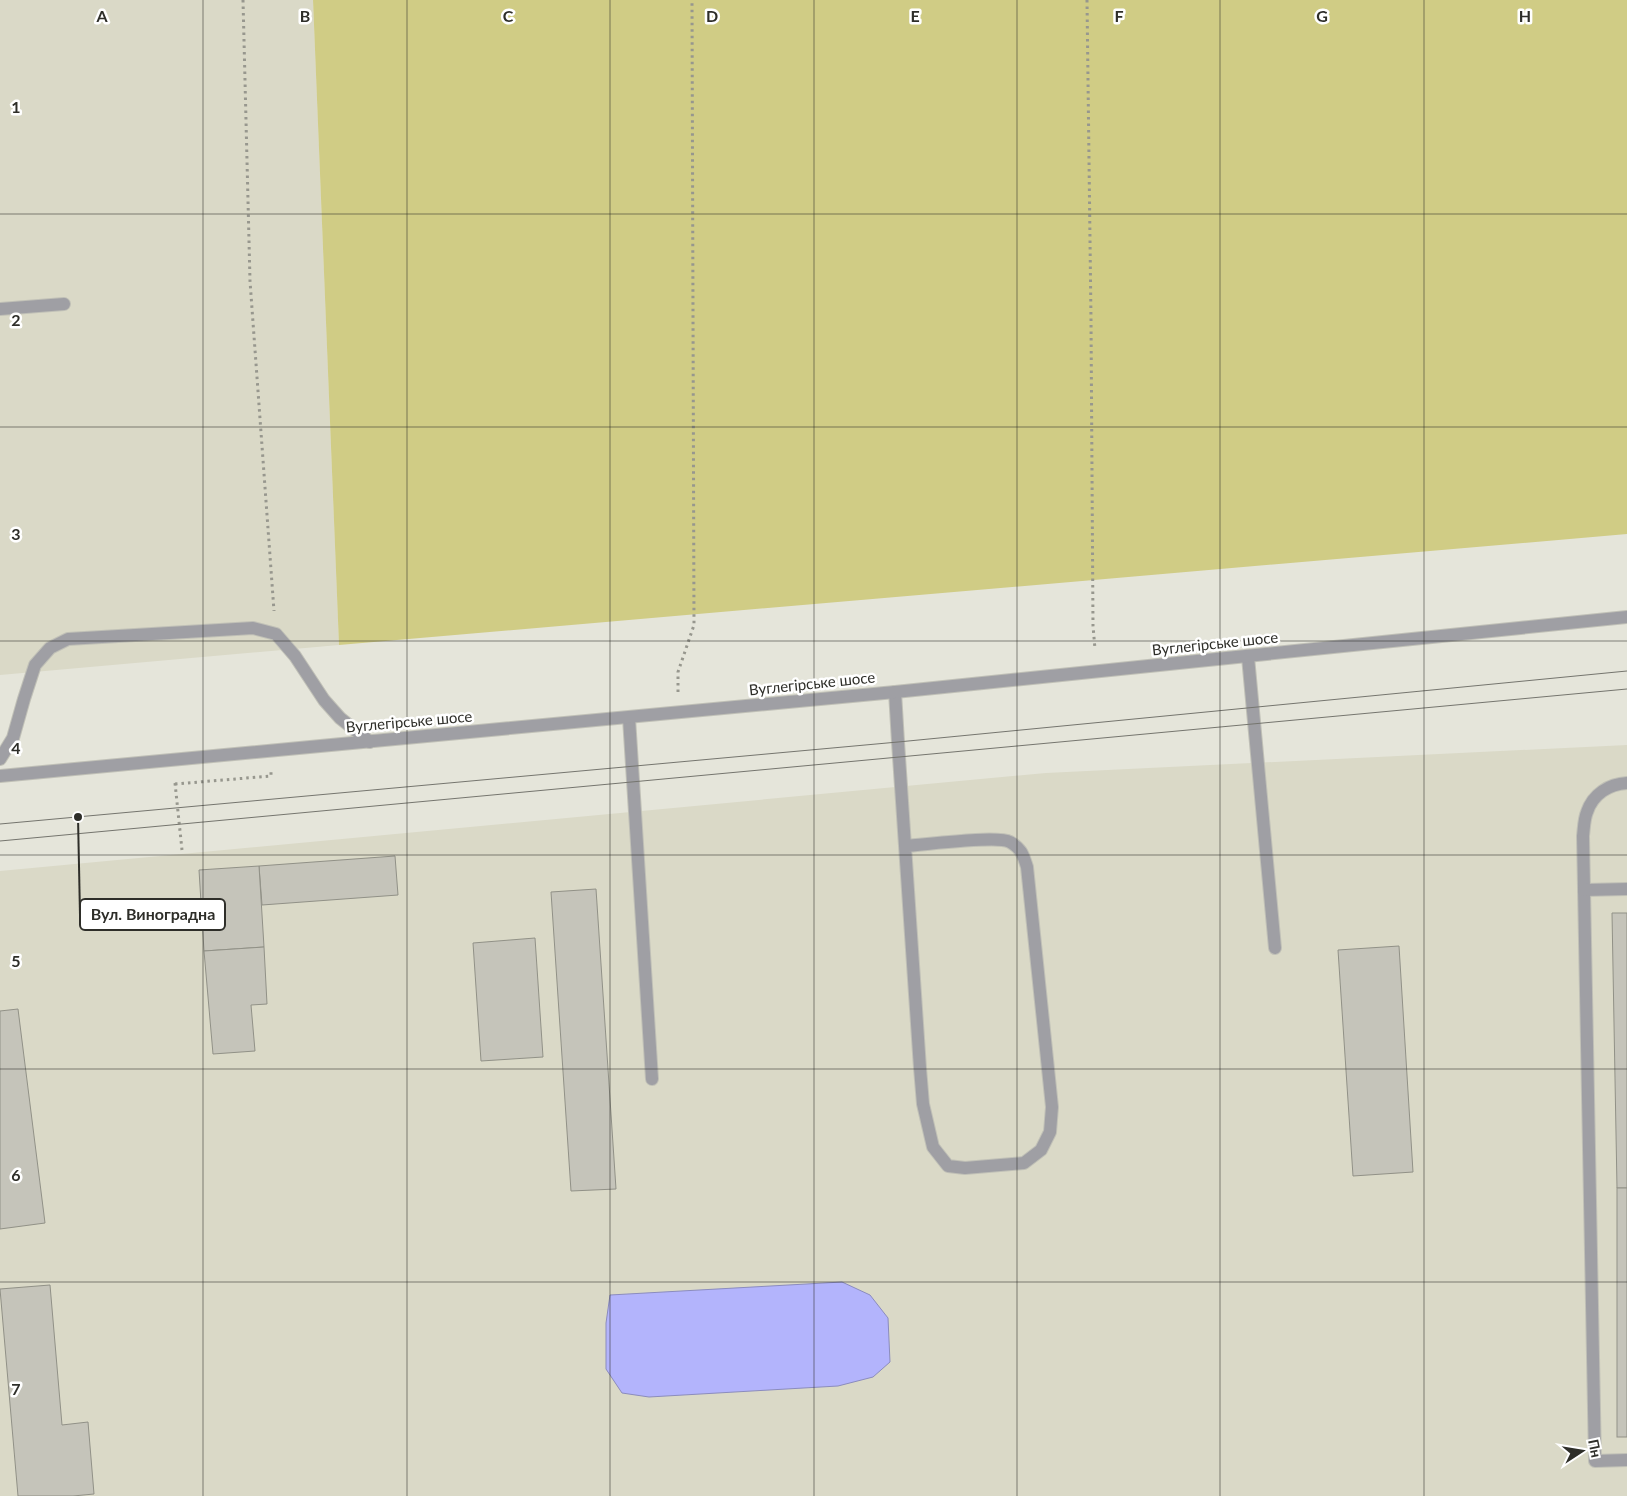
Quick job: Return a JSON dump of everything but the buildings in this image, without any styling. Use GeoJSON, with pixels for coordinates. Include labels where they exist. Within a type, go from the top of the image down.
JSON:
{"type":"FeatureCollection","features":[{"type":"Feature","properties":{"kind":"street"},"geometry":{"type":"LineString","coordinates":[[0,309],[64,304]]}},
{"type":"Feature","properties":{"kind":"street","name":"Вуглегірське шосе"},"geometry":{"type":"LineString","coordinates":[[0,776],[629,718],[1248,657],[1627,617]]}},
{"type":"Feature","properties":{"kind":"street"},"geometry":{"type":"LineString","coordinates":[[0,759],[14,738],[35,665],[50,648],[68,639],[252,628],[276,634],[294,656],[324,700],[340,718],[370,742]]}},
{"type":"Feature","properties":{"kind":"street"},"geometry":{"type":"LineString","coordinates":[[1248,657],[1275,948]]}},
{"type":"Feature","properties":{"kind":"street"},"geometry":{"type":"LineString","coordinates":[[895,692],[905,846],[920,1068],[923,1104],[933,1148],[948,1166],[965,1168],[1024,1163],[1042,1150],[1050,1132],[1052,1107],[1027,867],[1022,851],[1009,841],[994,839],[905,846]]}},
{"type":"Feature","properties":{"kind":"street"},"geometry":{"type":"LineString","coordinates":[[629,718],[652,1079]]}},
{"type":"Feature","properties":{"kind":"street"},"geometry":{"type":"LineString","coordinates":[[1627,783],[1616,783],[1596,795],[1587,811],[1583,836],[1595,1461],[1627,1460]]}},
{"type":"Feature","properties":{"kind":"street"},"geometry":{"type":"LineString","coordinates":[[1584,890],[1627,889]]}},
{"type":"Feature","properties":{"kind":"path"},"geometry":{"type":"LineString","coordinates":[[243,0],[250,281],[276,634]]}},
{"type":"Feature","properties":{"kind":"path"},"geometry":{"type":"LineString","coordinates":[[678,713],[678,672],[694,625],[692,0]]}},
{"type":"Feature","properties":{"kind":"path"},"geometry":{"type":"LineString","coordinates":[[1087,0],[1093,626],[1098,672]]}},
{"type":"Feature","properties":{"kind":"path"},"geometry":{"type":"LineString","coordinates":[[172,760],[182,850]]}},
{"type":"Feature","properties":{"kind":"shaded area"},"geometry":{"type":"Polygon","coordinates":[[[0,0],[313,0],[339,645],[0,675],[0,0]]]}},
{"type":"Feature","properties":{"kind":"shaded area"},"geometry":{"type":"Polygon","coordinates":[[[313,0],[1627,0],[1627,534],[339,645],[313,0]]]}},
{"type":"Feature","properties":{"kind":"shaded area"},"geometry":{"type":"Polygon","coordinates":[[[1627,745],[1627,1496],[0,1496],[0,871],[1046,773],[1627,745]]]}},
{"type":"Feature","properties":{"kind":"water"},"geometry":{"type":"Polygon","coordinates":[[[842,1282],[870,1295],[888,1318],[890,1362],[873,1377],[838,1386],[649,1397],[622,1393],[606,1369],[606,1323],[610,1295],[842,1282]]]}},
{"type":"Feature","properties":{"kind":"tram line"},"geometry":{"type":"LineString","coordinates":[[0,824],[898,742],[1627,671]]}},
{"type":"Feature","properties":{"kind":"tram line"},"geometry":{"type":"LineString","coordinates":[[0,841],[1627,689]]}},
{"type":"Feature","properties":{"kind":"place","name":"Вул. Виноградна"},"geometry":{"type":"Point","coordinates":[78,817]}}]}
